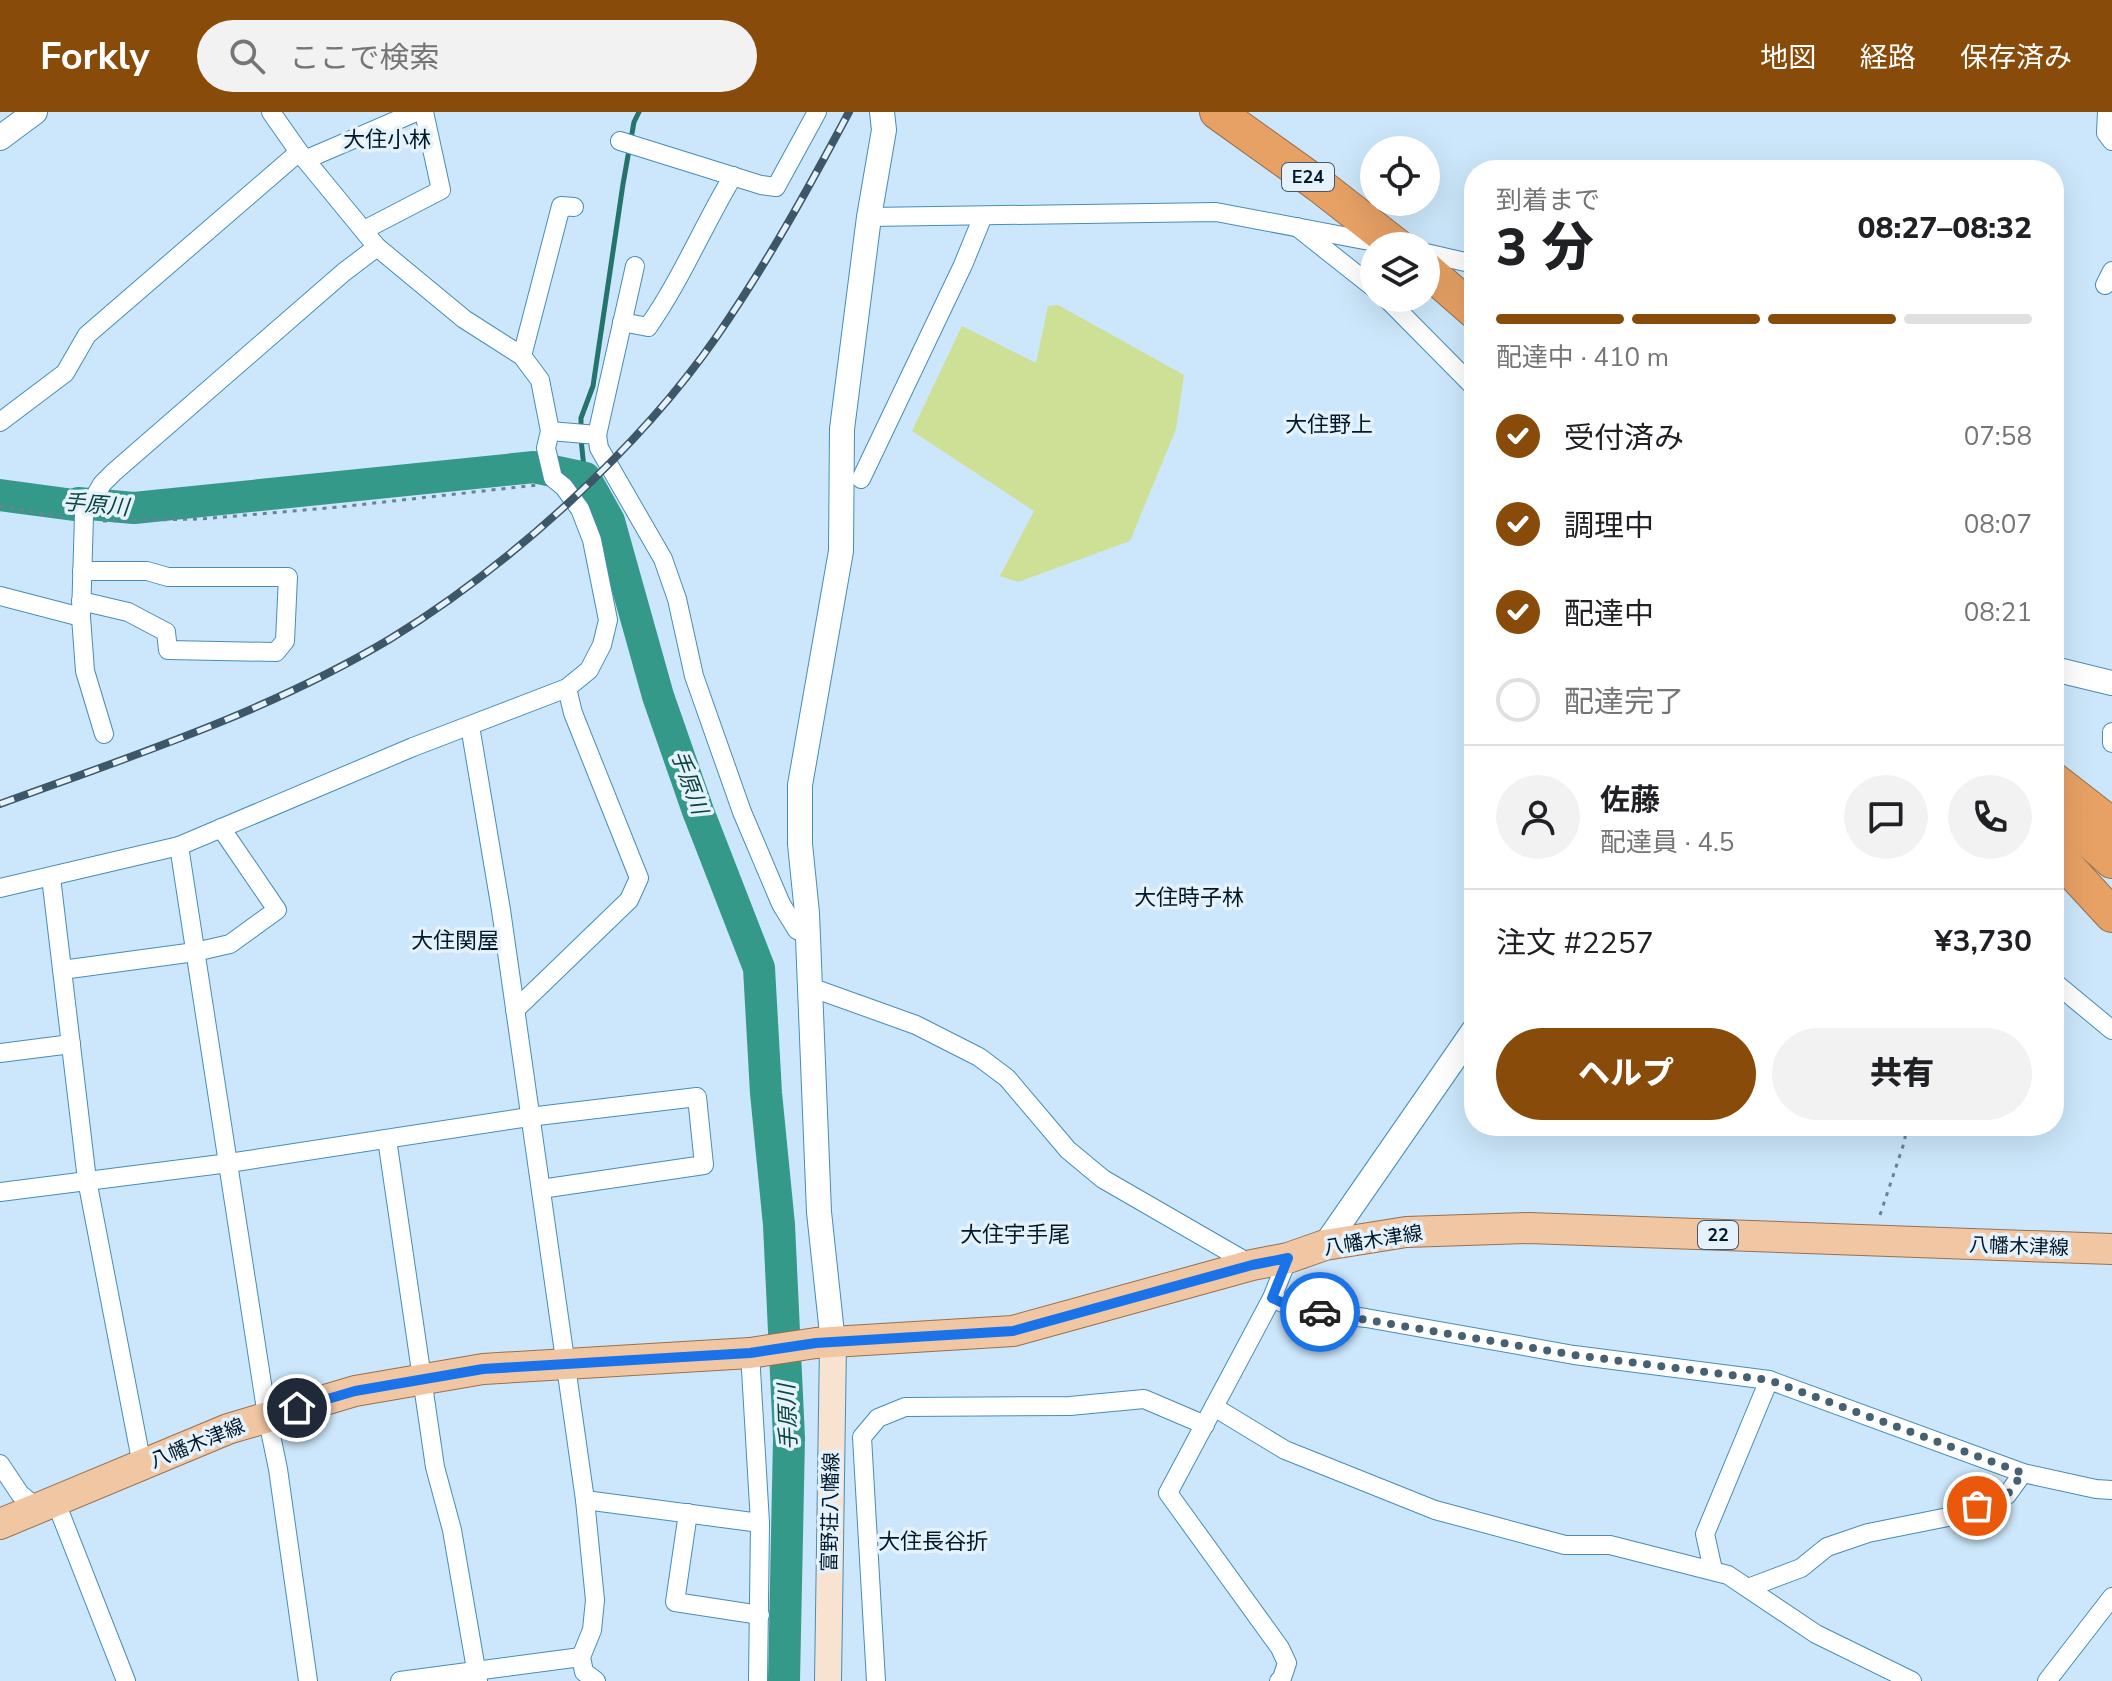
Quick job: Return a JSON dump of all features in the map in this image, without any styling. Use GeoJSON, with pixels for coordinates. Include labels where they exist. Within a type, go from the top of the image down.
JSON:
{"type":"FeatureCollection","features":[{"type":"Feature","properties":{"kind":"highway","name":"E24"},"geometry":{"type":"LineString","coordinates":[[1217,112],[1378,232]]}},
{"type":"Feature","properties":{"kind":"highway"},"geometry":{"type":"LineString","coordinates":[[1440,281],[1464,302]]}},
{"type":"Feature","properties":{"kind":"highway"},"geometry":{"type":"LineString","coordinates":[[2064,788],[2112,825]]}},
{"type":"Feature","properties":{"kind":"highway"},"geometry":{"type":"LineString","coordinates":[[2064,818],[2112,861]]}},
{"type":"Feature","properties":{"kind":"highway"},"geometry":{"type":"LineString","coordinates":[[2064,848],[2112,892]]}},
{"type":"Feature","properties":{"kind":"highway"},"geometry":{"type":"LineString","coordinates":[[2064,863],[2112,915]]}},
{"type":"Feature","properties":{"kind":"main road","name":"八幡木津線"},"geometry":{"type":"LineString","coordinates":[[0,1524],[228,1429],[355,1391],[483,1369],[755,1352],[824,1343],[1013,1331],[1252,1265],[1288,1258],[1325,1245],[1406,1232],[1529,1228],[2112,1249]]}},
{"type":"Feature","properties":{"kind":"main road","name":"富野荘八幡線"},"geometry":{"type":"LineString","coordinates":[[824,1343],[828,1681]]}},
{"type":"Feature","properties":{"kind":"street"},"geometry":{"type":"LineString","coordinates":[[0,138],[35,112]]}},
{"type":"Feature","properties":{"kind":"street"},"geometry":{"type":"LineString","coordinates":[[0,888],[179,846],[413,747],[567,688],[589,670],[602,645],[608,620],[592,540],[580,509],[555,480],[540,380],[522,356],[464,319],[377,247],[271,112]]}},
{"type":"Feature","properties":{"kind":"street"},"geometry":{"type":"LineString","coordinates":[[0,422],[65,373],[87,335],[303,156],[416,112]]}},
{"type":"Feature","properties":{"kind":"street"},"geometry":{"type":"LineString","coordinates":[[364,230],[441,190],[424,112]]}},
{"type":"Feature","properties":{"kind":"street"},"geometry":{"type":"LineString","coordinates":[[620,141],[776,187],[817,112]]}},
{"type":"Feature","properties":{"kind":"street"},"geometry":{"type":"LineString","coordinates":[[824,1343],[808,934],[800,844],[800,785],[841,551],[842,429],[869,217],[884,130],[882,112]]}},
{"type":"Feature","properties":{"kind":"street"},"geometry":{"type":"LineString","coordinates":[[2107,112],[2106,133],[2112,141]]}},
{"type":"Feature","properties":{"kind":"street"},"geometry":{"type":"LineString","coordinates":[[622,322],[648,327],[669,297],[705,223],[733,176]]}},
{"type":"Feature","properties":{"kind":"street"},"geometry":{"type":"LineString","coordinates":[[522,356],[561,206],[574,207]]}},
{"type":"Feature","properties":{"kind":"street"},"geometry":{"type":"LineString","coordinates":[[869,217],[1216,212],[1360,239]]}},
{"type":"Feature","properties":{"kind":"street"},"geometry":{"type":"LineString","coordinates":[[861,479],[963,265],[983,216]]}},
{"type":"Feature","properties":{"kind":"street"},"geometry":{"type":"LineString","coordinates":[[1294,225],[1360,277]]}},
{"type":"Feature","properties":{"kind":"street"},"geometry":{"type":"LineString","coordinates":[[104,734],[85,671],[81,609],[84,518],[102,484],[344,272],[377,247]]}},
{"type":"Feature","properties":{"kind":"street"},"geometry":{"type":"LineString","coordinates":[[1440,256],[1464,262]]}},
{"type":"Feature","properties":{"kind":"street"},"geometry":{"type":"LineString","coordinates":[[587,434],[622,322],[635,266]]}},
{"type":"Feature","properties":{"kind":"street"},"geometry":{"type":"LineString","coordinates":[[1400,312],[1464,377]]}},
{"type":"Feature","properties":{"kind":"street"},"geometry":{"type":"LineString","coordinates":[[587,434],[599,448],[663,559],[677,599],[694,676],[742,812],[775,891],[797,930],[808,934]]}},
{"type":"Feature","properties":{"kind":"street"},"geometry":{"type":"LineString","coordinates":[[548,440],[587,434]]}},
{"type":"Feature","properties":{"kind":"street"},"geometry":{"type":"LineString","coordinates":[[0,596],[81,609],[128,612],[166,632],[168,650],[276,652],[285,641],[288,577],[168,577],[147,571],[82,571]]}},
{"type":"Feature","properties":{"kind":"street"},"geometry":{"type":"LineString","coordinates":[[2064,671],[2112,683]]}},
{"type":"Feature","properties":{"kind":"street"},"geometry":{"type":"LineString","coordinates":[[515,1010],[629,900],[639,878],[573,713],[567,688]]}},
{"type":"Feature","properties":{"kind":"street"},"geometry":{"type":"LineString","coordinates":[[470,726],[515,1010],[585,1500],[595,1600],[592,1630],[581,1657],[584,1672],[596,1681]]}},
{"type":"Feature","properties":{"kind":"street"},"geometry":{"type":"LineString","coordinates":[[2112,732],[2112,743]]}},
{"type":"Feature","properties":{"kind":"street"},"geometry":{"type":"LineString","coordinates":[[62,970],[195,952],[230,944],[277,910],[221,828]]}},
{"type":"Feature","properties":{"kind":"street"},"geometry":{"type":"LineString","coordinates":[[179,846],[267,1416],[278,1469],[308,1681]]}},
{"type":"Feature","properties":{"kind":"street"},"geometry":{"type":"LineString","coordinates":[[51,877],[87,1180],[142,1465]]}},
{"type":"Feature","properties":{"kind":"street"},"geometry":{"type":"LineString","coordinates":[[810,987],[916,1025],[979,1057],[1007,1078],[1068,1150],[1103,1179],[1252,1265]]}},
{"type":"Feature","properties":{"kind":"street"},"geometry":{"type":"LineString","coordinates":[[2064,990],[2112,1030]]}},
{"type":"Feature","properties":{"kind":"street"},"geometry":{"type":"LineString","coordinates":[[0,1053],[71,1044]]}},
{"type":"Feature","properties":{"kind":"street"},"geometry":{"type":"LineString","coordinates":[[1325,1245],[1464,1044]]}},
{"type":"Feature","properties":{"kind":"street"},"geometry":{"type":"LineString","coordinates":[[0,1192],[229,1163],[529,1117],[697,1097],[704,1165],[541,1189]]}},
{"type":"Feature","properties":{"kind":"street"},"geometry":{"type":"LineString","coordinates":[[387,1139],[420,1378],[435,1467],[452,1530],[477,1676]]}},
{"type":"Feature","properties":{"kind":"street"},"geometry":{"type":"LineString","coordinates":[[1279,1681],[1287,1663],[1280,1648],[1168,1493],[1272,1298],[1288,1258]]}},
{"type":"Feature","properties":{"kind":"street"},"geometry":{"type":"LineString","coordinates":[[1272,1298],[1296,1309],[1366,1318],[1574,1355],[1769,1380],[2023,1473],[2112,1490]]}},
{"type":"Feature","properties":{"kind":"street"},"geometry":{"type":"LineString","coordinates":[[755,1352],[760,1523],[758,1681]]}},
{"type":"Feature","properties":{"kind":"street"},"geometry":{"type":"LineString","coordinates":[[1713,1570],[1705,1534],[1769,1380]]}},
{"type":"Feature","properties":{"kind":"street"},"geometry":{"type":"LineString","coordinates":[[876,1681],[862,1437],[878,1418],[905,1407],[1070,1406],[1144,1399],[1205,1425]]}},
{"type":"Feature","properties":{"kind":"street"},"geometry":{"type":"LineString","coordinates":[[1214,1407],[1285,1450],[1435,1510],[1565,1545],[1610,1545],[1728,1575],[1816,1634],[1912,1681]]}},
{"type":"Feature","properties":{"kind":"street"},"geometry":{"type":"LineString","coordinates":[[0,1464],[20,1494],[46,1504],[126,1681]]}},
{"type":"Feature","properties":{"kind":"street"},"geometry":{"type":"LineString","coordinates":[[1748,1588],[1801,1568],[1827,1547],[1868,1533],[1948,1517],[2007,1495],[2023,1473]]}},
{"type":"Feature","properties":{"kind":"street"},"geometry":{"type":"LineString","coordinates":[[585,1500],[760,1523]]}},
{"type":"Feature","properties":{"kind":"street"},"geometry":{"type":"LineString","coordinates":[[688,1513],[675,1602],[760,1615]]}},
{"type":"Feature","properties":{"kind":"street"},"geometry":{"type":"LineString","coordinates":[[2047,1681],[2112,1597]]}},
{"type":"Feature","properties":{"kind":"street"},"geometry":{"type":"LineString","coordinates":[[400,1681],[477,1676],[581,1657]]}},
{"type":"Feature","properties":{"kind":"path"},"geometry":{"type":"LineString","coordinates":[[0,506],[120,522],[201,519],[339,507],[555,480]]}},
{"type":"Feature","properties":{"kind":"path"},"geometry":{"type":"LineString","coordinates":[[1870,1241],[1905,1136]]}},
{"type":"Feature","properties":{"kind":"green space"},"geometry":{"type":"Polygon","coordinates":[[[1058,305],[1184,375],[1176,429],[1130,541],[1018,582],[1000,576],[1034,511],[912,431],[962,326],[1036,363],[1048,306],[1058,305]]]}},
{"type":"Feature","properties":{"kind":"waterway"},"geometry":{"type":"LineString","coordinates":[[581,429],[581,418],[593,386],[623,184],[634,122],[639,112]]}},
{"type":"Feature","properties":{"kind":"waterway"},"geometry":{"type":"LineString","coordinates":[[581,439],[585,478]]}},
{"type":"Feature","properties":{"kind":"waterway","name":"手原川"},"geometry":{"type":"LineString","coordinates":[[0,495],[74,505],[134,508],[534,467],[585,478],[609,521],[658,696],[698,811],[759,968],[766,1093],[779,1225],[789,1438],[784,1681]]}},
{"type":"Feature","properties":{"kind":"railway"},"geometry":{"type":"LineString","coordinates":[[0,804],[199,731],[296,689],[390,639],[435,610],[524,542],[610,463],[685,379],[753,282],[849,112]]}},
{"type":"Feature","properties":{"kind":"way so far"},"geometry":{"type":"LineString","coordinates":[[1320,1312],[1574,1355],[1769,1380],[2023,1473],[2007,1495],[1977,1506]]}},
{"type":"Feature","properties":{"kind":"district","name":"大住小林"},"geometry":{"type":"Point","coordinates":[387,139]}},
{"type":"Feature","properties":{"kind":"district","name":"大住野上"},"geometry":{"type":"Point","coordinates":[1329,424]}},
{"type":"Feature","properties":{"kind":"district","name":"大住時子林"},"geometry":{"type":"Point","coordinates":[1189,897]}},
{"type":"Feature","properties":{"kind":"district","name":"大住関屋"},"geometry":{"type":"Point","coordinates":[455,940]}},
{"type":"Feature","properties":{"kind":"district","name":"大住宇手尾"},"geometry":{"type":"Point","coordinates":[1015,1234]}},
{"type":"Feature","properties":{"kind":"district","name":"大住長谷折"},"geometry":{"type":"Point","coordinates":[933,1541]}},
{"type":"Feature","properties":{"kind":"route"},"geometry":{"type":"LineString","coordinates":[[297,1408],[355,1391],[483,1369],[750,1353],[816,1343],[1013,1331],[1252,1265],[1288,1258],[1272,1298],[1296,1309],[1320,1312]]}}]}
